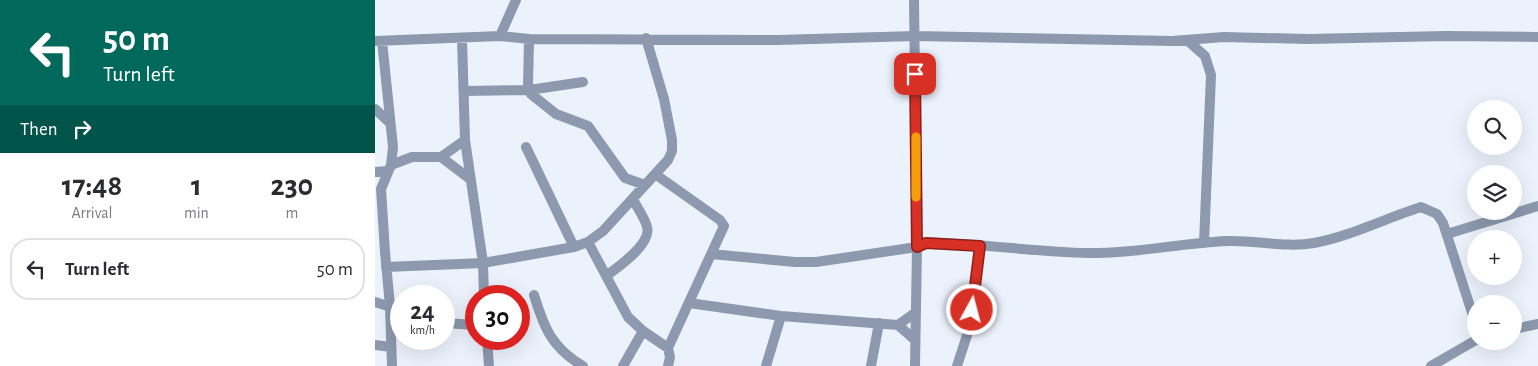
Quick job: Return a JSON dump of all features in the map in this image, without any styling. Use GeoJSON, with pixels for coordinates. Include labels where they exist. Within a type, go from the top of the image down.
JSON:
{"type":"FeatureCollection","features":[{"type":"Feature","properties":{"kind":"street"},"geometry":{"type":"LineString","coordinates":[[500,36],[516,0]]}},
{"type":"Feature","properties":{"kind":"street"},"geometry":{"type":"LineString","coordinates":[[915,0],[917,247],[915,366]]}},
{"type":"Feature","properties":{"kind":"street"},"geometry":{"type":"LineString","coordinates":[[375,302],[390,306],[378,186],[389,168],[393,147],[379,41],[500,36],[529,39],[778,40],[915,36],[1188,40],[1224,37],[1308,39],[1446,36],[1538,37]]}},
{"type":"Feature","properties":{"kind":"street"},"geometry":{"type":"LineString","coordinates":[[386,267],[483,263],[574,247],[588,242],[603,232],[668,160],[672,151],[672,140],[664,99],[646,38]]}},
{"type":"Feature","properties":{"kind":"street"},"geometry":{"type":"LineString","coordinates":[[462,39],[465,140],[483,263],[484,285]]}},
{"type":"Feature","properties":{"kind":"street"},"geometry":{"type":"LineString","coordinates":[[529,39],[529,90],[556,114],[588,126],[625,178],[645,185]]}},
{"type":"Feature","properties":{"kind":"street"},"geometry":{"type":"LineString","coordinates":[[1188,40],[1205,56],[1211,75],[1204,243]]}},
{"type":"Feature","properties":{"kind":"street"},"geometry":{"type":"LineString","coordinates":[[464,91],[529,90],[583,82]]}},
{"type":"Feature","properties":{"kind":"street"},"geometry":{"type":"LineString","coordinates":[[375,108],[389,122]]}},
{"type":"Feature","properties":{"kind":"street"},"geometry":{"type":"LineString","coordinates":[[375,172],[389,168],[412,157],[441,157],[465,140]]}},
{"type":"Feature","properties":{"kind":"street"},"geometry":{"type":"LineString","coordinates":[[393,147],[412,157]]}},
{"type":"Feature","properties":{"kind":"street"},"geometry":{"type":"LineString","coordinates":[[526,147],[574,247]]}},
{"type":"Feature","properties":{"kind":"street"},"geometry":{"type":"LineString","coordinates":[[441,157],[470,179]]}},
{"type":"Feature","properties":{"kind":"street"},"geometry":{"type":"LineString","coordinates":[[655,174],[723,223],[724,226],[668,348],[670,358],[668,366]]}},
{"type":"Feature","properties":{"kind":"street"},"geometry":{"type":"LineString","coordinates":[[606,276],[629,259],[647,234],[648,227],[633,199]]}},
{"type":"Feature","properties":{"kind":"street"},"geometry":{"type":"LineString","coordinates":[[1447,234],[1538,206]]}},
{"type":"Feature","properties":{"kind":"street"},"geometry":{"type":"LineString","coordinates":[[711,254],[816,262],[917,247],[926,243],[1089,253],[1143,251],[1192,242],[1243,241],[1278,245],[1313,243],[1421,207],[1437,214],[1447,234],[1467,297]]}},
{"type":"Feature","properties":{"kind":"street"},"geometry":{"type":"LineString","coordinates":[[588,242],[628,318],[668,348]]}},
{"type":"Feature","properties":{"kind":"street"},"geometry":{"type":"LineString","coordinates":[[957,366],[970,326],[980,246]]}},
{"type":"Feature","properties":{"kind":"street"},"geometry":{"type":"LineString","coordinates":[[533,295],[542,321],[555,345],[567,356],[583,366]]}},
{"type":"Feature","properties":{"kind":"street"},"geometry":{"type":"LineString","coordinates":[[689,303],[781,316],[898,325],[915,340]]}},
{"type":"Feature","properties":{"kind":"street"},"geometry":{"type":"LineString","coordinates":[[898,325],[916,312]]}},
{"type":"Feature","properties":{"kind":"street"},"geometry":{"type":"LineString","coordinates":[[765,366],[781,316]]}},
{"type":"Feature","properties":{"kind":"street"},"geometry":{"type":"LineString","coordinates":[[871,366],[879,323]]}},
{"type":"Feature","properties":{"kind":"street"},"geometry":{"type":"LineString","coordinates":[[1522,327],[1538,324]]}},
{"type":"Feature","properties":{"kind":"street"},"geometry":{"type":"LineString","coordinates":[[623,366],[643,331]]}},
{"type":"Feature","properties":{"kind":"street"},"geometry":{"type":"LineString","coordinates":[[375,345],[390,347]]}},
{"type":"Feature","properties":{"kind":"street"},"geometry":{"type":"LineString","coordinates":[[1431,366],[1467,345]]}},
{"type":"Feature","properties":{"kind":"street"},"geometry":{"type":"LineString","coordinates":[[391,350],[392,366]]}},
{"type":"Feature","properties":{"kind":"street"},"geometry":{"type":"LineString","coordinates":[[488,350],[489,366]]}},
{"type":"Feature","properties":{"kind":"slow traffic"},"geometry":{"type":"LineString","coordinates":[[916,137],[916,197]]}},
{"type":"Feature","properties":{"kind":"route"},"geometry":{"type":"LineString","coordinates":[[915,74],[917,247],[926,243],[980,246],[972,310]]}}]}
